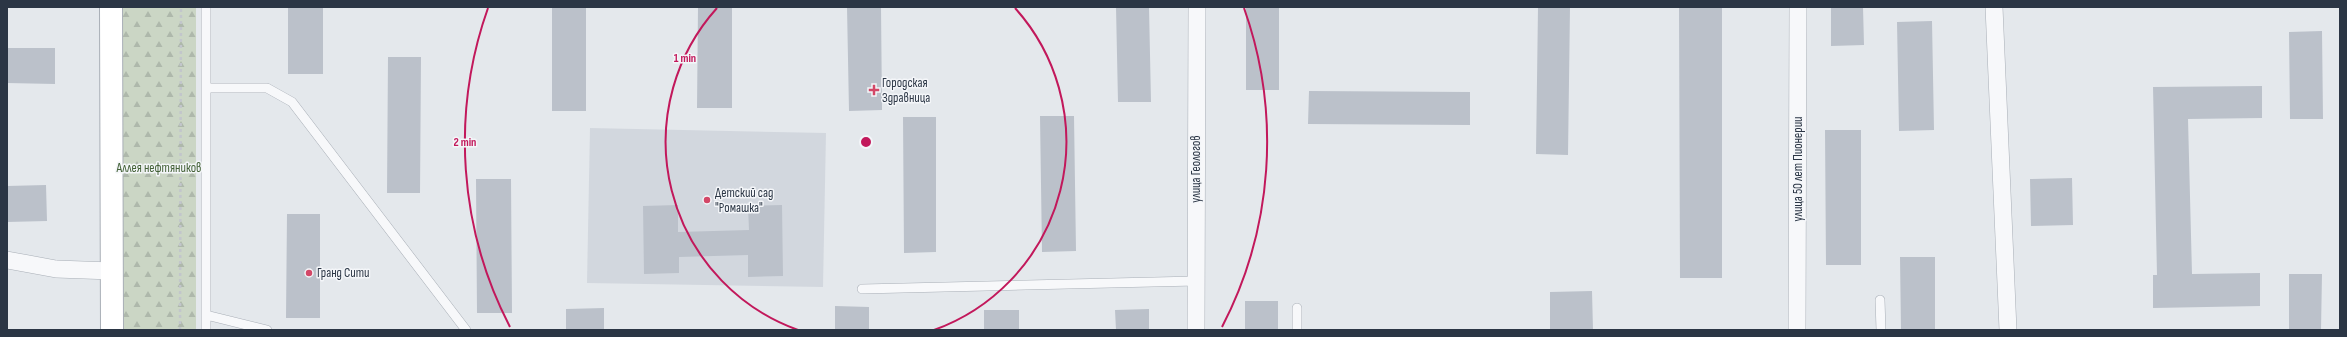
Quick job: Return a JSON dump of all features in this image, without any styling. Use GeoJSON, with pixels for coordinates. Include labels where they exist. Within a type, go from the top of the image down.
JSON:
{"type":"FeatureCollection","features":[{"type":"Feature","properties":{"kind":"street"},"geometry":{"type":"LineString","coordinates":[[112,7],[112,330]]}},
{"type":"Feature","properties":{"kind":"street","name":"улица Геологов"},"geometry":{"type":"LineString","coordinates":[[1196,7],[1196,330]]}},
{"type":"Feature","properties":{"kind":"street","name":"улица 50 лет Пионерии"},"geometry":{"type":"LineString","coordinates":[[1797,330],[1798,7]]}},
{"type":"Feature","properties":{"kind":"street"},"geometry":{"type":"LineString","coordinates":[[1994,7],[2008,330]]}},
{"type":"Feature","properties":{"kind":"street"},"geometry":{"type":"LineString","coordinates":[[7,260],[56,269],[112,271]]}},
{"type":"Feature","properties":{"kind":"lane"},"geometry":{"type":"LineString","coordinates":[[206,7],[206,330]]}},
{"type":"Feature","properties":{"kind":"lane"},"geometry":{"type":"LineString","coordinates":[[206,88],[267,88],[292,102],[466,330]]}},
{"type":"Feature","properties":{"kind":"lane"},"geometry":{"type":"LineString","coordinates":[[862,289],[1196,281]]}},
{"type":"Feature","properties":{"kind":"lane"},"geometry":{"type":"LineString","coordinates":[[1880,300],[1881,330]]}},
{"type":"Feature","properties":{"kind":"lane"},"geometry":{"type":"LineString","coordinates":[[1297,308],[1297,330]]}},
{"type":"Feature","properties":{"kind":"lane"},"geometry":{"type":"LineString","coordinates":[[206,315],[267,330]]}},
{"type":"Feature","properties":{"kind":"path"},"geometry":{"type":"LineString","coordinates":[[180,330],[182,7]]}},
{"type":"Feature","properties":{"kind":"shaded area","name":"Детский сад \"Ромашка\""},"geometry":{"type":"Polygon","coordinates":[[[590,128],[826,133],[823,287],[587,283],[590,128]]]}},
{"type":"Feature","properties":{"kind":"green space","name":"Аллея нефтяников"},"geometry":{"type":"Polygon","coordinates":[[[121,7],[196,7],[196,330],[122,330],[121,7]]]}},
{"type":"Feature","properties":{"kind":"building"},"geometry":{"type":"Polygon","coordinates":[[[288,7],[323,7],[323,74],[288,74],[288,7]]]}},
{"type":"Feature","properties":{"kind":"building"},"geometry":{"type":"Polygon","coordinates":[[[552,7],[586,7],[586,111],[552,111],[552,7]]]}},
{"type":"Feature","properties":{"kind":"building"},"geometry":{"type":"Polygon","coordinates":[[[698,7],[732,7],[732,108],[697,108],[698,7]]]}},
{"type":"Feature","properties":{"kind":"building"},"geometry":{"type":"Polygon","coordinates":[[[847,7],[881,7],[882,110],[849,111],[847,7]]]}},
{"type":"Feature","properties":{"kind":"building"},"geometry":{"type":"Polygon","coordinates":[[[1116,7],[1149,7],[1151,102],[1118,102],[1116,7]]]}},
{"type":"Feature","properties":{"kind":"building"},"geometry":{"type":"Polygon","coordinates":[[[1246,7],[1279,7],[1279,90],[1246,90],[1246,7]]]}},
{"type":"Feature","properties":{"kind":"building"},"geometry":{"type":"Polygon","coordinates":[[[1538,7],[1570,7],[1568,155],[1536,154],[1538,7]]]}},
{"type":"Feature","properties":{"kind":"building"},"geometry":{"type":"Polygon","coordinates":[[[1679,7],[1722,7],[1722,278],[1680,278],[1679,7]]]}},
{"type":"Feature","properties":{"kind":"building"},"geometry":{"type":"Polygon","coordinates":[[[1831,7],[1863,7],[1864,45],[1831,46],[1831,7]]]}},
{"type":"Feature","properties":{"kind":"building"},"geometry":{"type":"Polygon","coordinates":[[[1932,21],[1934,130],[1899,131],[1897,22],[1932,21]]]}},
{"type":"Feature","properties":{"kind":"building"},"geometry":{"type":"Polygon","coordinates":[[[2322,31],[2323,119],[2290,119],[2289,32],[2322,31]]]}},
{"type":"Feature","properties":{"kind":"building"},"geometry":{"type":"Polygon","coordinates":[[[7,48],[55,48],[55,84],[7,83],[7,48]]]}},
{"type":"Feature","properties":{"kind":"building"},"geometry":{"type":"Polygon","coordinates":[[[388,57],[421,57],[420,193],[387,193],[388,57]]]}},
{"type":"Feature","properties":{"kind":"building"},"geometry":{"type":"Polygon","coordinates":[[[2262,86],[2262,118],[2188,119],[2192,274],[2260,273],[2260,306],[2153,308],[2153,275],[2157,275],[2153,87],[2262,86]]]}},
{"type":"Feature","properties":{"kind":"building"},"geometry":{"type":"Polygon","coordinates":[[[1309,91],[1470,92],[1470,125],[1308,124],[1309,91]]]}},
{"type":"Feature","properties":{"kind":"building"},"geometry":{"type":"Polygon","coordinates":[[[1040,116],[1074,116],[1076,251],[1042,252],[1040,116]]]}},
{"type":"Feature","properties":{"kind":"building"},"geometry":{"type":"Polygon","coordinates":[[[903,117],[936,117],[936,252],[904,253],[903,117]]]}},
{"type":"Feature","properties":{"kind":"building"},"geometry":{"type":"Polygon","coordinates":[[[1825,130],[1861,130],[1861,265],[1826,265],[1825,130]]]}},
{"type":"Feature","properties":{"kind":"building"},"geometry":{"type":"Polygon","coordinates":[[[2072,178],[2073,225],[2031,226],[2030,179],[2072,178]]]}},
{"type":"Feature","properties":{"kind":"building"},"geometry":{"type":"Polygon","coordinates":[[[476,179],[511,179],[512,313],[477,313],[476,179]]]}},
{"type":"Feature","properties":{"kind":"building"},"geometry":{"type":"Polygon","coordinates":[[[46,185],[47,221],[7,222],[7,186],[46,185]]]}},
{"type":"Feature","properties":{"kind":"building"},"geometry":{"type":"Polygon","coordinates":[[[678,205],[678,232],[749,230],[748,206],[782,205],[783,276],[748,277],[748,255],[679,257],[679,273],[644,274],[643,206],[678,205]]]}},
{"type":"Feature","properties":{"kind":"building"},"geometry":{"type":"Polygon","coordinates":[[[287,214],[320,214],[320,318],[286,318],[287,214]]]}},
{"type":"Feature","properties":{"kind":"building"},"geometry":{"type":"Polygon","coordinates":[[[1900,257],[1935,257],[1935,330],[1901,330],[1900,257]]]}},
{"type":"Feature","properties":{"kind":"building"},"geometry":{"type":"Polygon","coordinates":[[[2289,274],[2322,274],[2321,330],[2289,330],[2289,274]]]}},
{"type":"Feature","properties":{"kind":"building"},"geometry":{"type":"Polygon","coordinates":[[[1592,291],[1593,330],[1550,330],[1550,292],[1592,291]]]}},
{"type":"Feature","properties":{"kind":"building"},"geometry":{"type":"Polygon","coordinates":[[[1245,301],[1278,301],[1278,330],[1245,330],[1245,301]]]}},
{"type":"Feature","properties":{"kind":"building"},"geometry":{"type":"Polygon","coordinates":[[[835,306],[869,307],[869,330],[835,330],[835,306]]]}},
{"type":"Feature","properties":{"kind":"building"},"geometry":{"type":"Polygon","coordinates":[[[604,308],[604,330],[566,330],[566,309],[604,308]]]}},
{"type":"Feature","properties":{"kind":"building"},"geometry":{"type":"Polygon","coordinates":[[[1149,309],[1149,330],[1116,330],[1115,310],[1149,309]]]}},
{"type":"Feature","properties":{"kind":"building"},"geometry":{"type":"Polygon","coordinates":[[[984,310],[1019,310],[1019,330],[984,330],[984,310]]]}},
{"type":"Feature","properties":{"kind":"place","name":"Городская Здравница"},"geometry":{"type":"Point","coordinates":[874,90]}},
{"type":"Feature","properties":{"kind":"place","name":"Детский сад \"Ромашка\""},"geometry":{"type":"Point","coordinates":[707,200]}},
{"type":"Feature","properties":{"kind":"place","name":"Гранд Сити"},"geometry":{"type":"Point","coordinates":[309,273]}}]}
